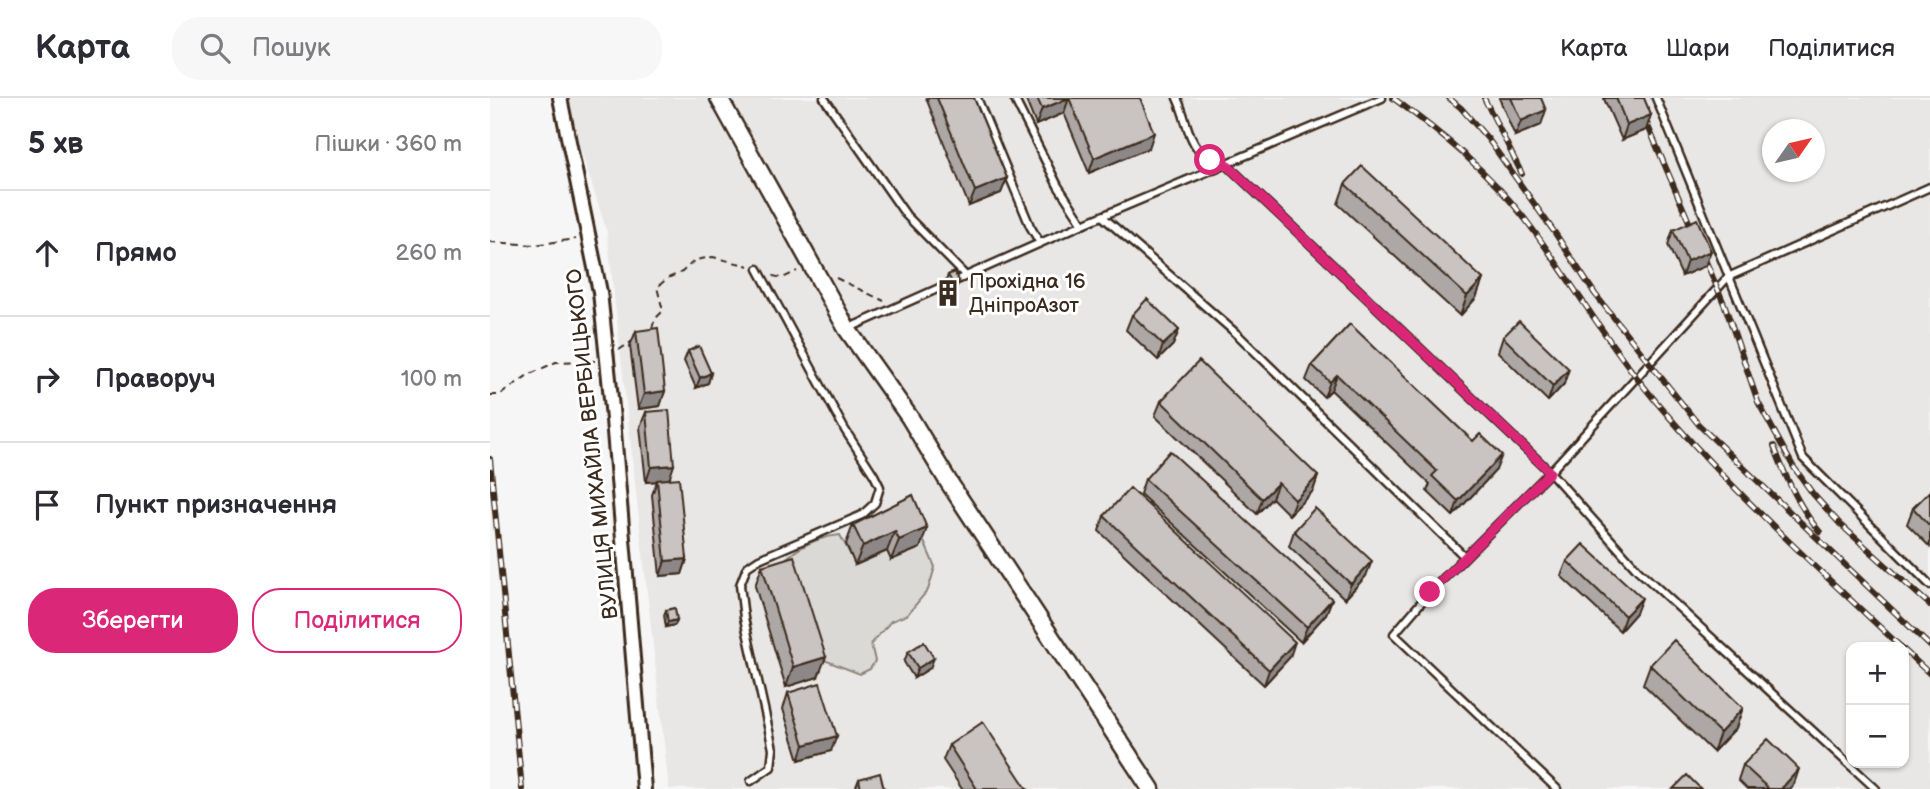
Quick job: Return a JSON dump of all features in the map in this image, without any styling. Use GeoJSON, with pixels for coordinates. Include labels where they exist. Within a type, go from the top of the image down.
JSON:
{"type":"FeatureCollection","features":[{"type":"Feature","properties":{"kind":"street","name":"ВУЛИЦЯ МИХАЙЛА ВЕРБИЦЬКОГО"},"geometry":{"type":"LineString","coordinates":[[560,98],[600,292],[644,789]]}},
{"type":"Feature","properties":{"kind":"street"},"geometry":{"type":"LineString","coordinates":[[719,98],[847,329],[910,418],[948,481],[1151,789]]}},
{"type":"Feature","properties":{"kind":"lane"},"geometry":{"type":"LineString","coordinates":[[824,98],[906,215],[965,275]]}},
{"type":"Feature","properties":{"kind":"lane"},"geometry":{"type":"LineString","coordinates":[[977,98],[1040,243]]}},
{"type":"Feature","properties":{"kind":"lane"},"geometry":{"type":"LineString","coordinates":[[1014,98],[1058,186],[1083,224]]}},
{"type":"Feature","properties":{"kind":"lane"},"geometry":{"type":"LineString","coordinates":[[1177,98],[1192,143],[1210,160],[1225,163],[1550,472],[1638,570],[1876,789]]}},
{"type":"Feature","properties":{"kind":"lane"},"geometry":{"type":"LineString","coordinates":[[847,329],[1083,224],[1382,98]]}},
{"type":"Feature","properties":{"kind":"lane"},"geometry":{"type":"LineString","coordinates":[[1656,98],[1803,458],[1930,585]]}},
{"type":"Feature","properties":{"kind":"lane"},"geometry":{"type":"LineString","coordinates":[[1557,789],[1394,634],[1465,557],[1550,472],[1728,277],[1930,187]]}},
{"type":"Feature","properties":{"kind":"lane"},"geometry":{"type":"LineString","coordinates":[[1102,216],[1238,335],[1465,557]]}},
{"type":"Feature","properties":{"kind":"lane"},"geometry":{"type":"LineString","coordinates":[[751,782],[771,767],[773,749],[744,618],[740,585],[747,567],[862,515],[875,503],[880,487],[845,430],[758,269]]}},
{"type":"Feature","properties":{"kind":"path"},"geometry":{"type":"LineString","coordinates":[[490,243],[535,245],[588,237]]}},
{"type":"Feature","properties":{"kind":"path"},"geometry":{"type":"LineString","coordinates":[[651,332],[655,319],[663,311],[657,287],[682,272],[695,260],[713,257],[783,278],[799,269],[848,282],[894,308]]}},
{"type":"Feature","properties":{"kind":"path"},"geometry":{"type":"LineString","coordinates":[[490,394],[500,395],[528,375],[556,362],[600,360],[628,346],[632,340],[643,337]]}},
{"type":"Feature","properties":{"kind":"shaded area"},"geometry":{"type":"Polygon","coordinates":[[[564,98],[1930,98],[1930,789],[669,789],[607,232],[564,98]]]}},
{"type":"Feature","properties":{"kind":"shaded area"},"geometry":{"type":"Polygon","coordinates":[[[907,502],[935,567],[928,590],[907,615],[891,621],[871,644],[875,661],[870,669],[860,674],[824,660],[755,586],[803,546],[826,537],[840,535],[856,565],[887,551],[892,560],[919,548],[907,502]]]}},
{"type":"Feature","properties":{"kind":"building"},"geometry":{"type":"Polygon","coordinates":[[[937,98],[974,98],[1007,178],[975,191],[937,98]]]}},
{"type":"Feature","properties":{"kind":"building"},"geometry":{"type":"Polygon","coordinates":[[[1037,98],[1069,98],[1042,109],[1037,98]]]}},
{"type":"Feature","properties":{"kind":"building"},"geometry":{"type":"Polygon","coordinates":[[[1069,98],[1140,98],[1154,133],[1094,158],[1069,98]]]}},
{"type":"Feature","properties":{"kind":"building"},"geometry":{"type":"Polygon","coordinates":[[[1511,98],[1541,98],[1546,110],[1521,121],[1511,98]]]}},
{"type":"Feature","properties":{"kind":"building"},"geometry":{"type":"Polygon","coordinates":[[[1616,98],[1644,98],[1651,115],[1627,125],[1616,98]]]}},
{"type":"Feature","properties":{"kind":"building"},"geometry":{"type":"Polygon","coordinates":[[[1362,166],[1483,279],[1467,296],[1345,184],[1362,166]]]}},
{"type":"Feature","properties":{"kind":"building"},"geometry":{"type":"Polygon","coordinates":[[[1697,219],[1711,251],[1687,261],[1673,230],[1697,219]]]}},
{"type":"Feature","properties":{"kind":"building"},"geometry":{"type":"Polygon","coordinates":[[[954,272],[959,281],[953,284],[948,275],[954,272]]]}},
{"type":"Feature","properties":{"kind":"building"},"geometry":{"type":"Polygon","coordinates":[[[1147,299],[1179,330],[1163,345],[1132,315],[1147,299]]]}},
{"type":"Feature","properties":{"kind":"building"},"geometry":{"type":"Polygon","coordinates":[[[1519,321],[1569,369],[1553,386],[1503,337],[1519,321]]]}},
{"type":"Feature","properties":{"kind":"building"},"geometry":{"type":"Polygon","coordinates":[[[1350,324],[1473,441],[1480,434],[1502,455],[1458,501],[1432,476],[1437,471],[1337,375],[1330,382],[1312,365],[1350,324]]]}},
{"type":"Feature","properties":{"kind":"building"},"geometry":{"type":"Polygon","coordinates":[[[658,328],[665,391],[644,394],[636,331],[658,328]]]}},
{"type":"Feature","properties":{"kind":"building"},"geometry":{"type":"Polygon","coordinates":[[[699,346],[711,373],[700,378],[688,351],[699,346]]]}},
{"type":"Feature","properties":{"kind":"building"},"geometry":{"type":"Polygon","coordinates":[[[1199,361],[1318,476],[1295,500],[1278,483],[1262,499],[1161,401],[1199,361]]]}},
{"type":"Feature","properties":{"kind":"building"},"geometry":{"type":"Polygon","coordinates":[[[669,410],[674,465],[651,467],[646,412],[669,410]]]}},
{"type":"Feature","properties":{"kind":"building"},"geometry":{"type":"Polygon","coordinates":[[[1170,451],[1332,599],[1307,627],[1145,479],[1170,451]]]}},
{"type":"Feature","properties":{"kind":"building"},"geometry":{"type":"Polygon","coordinates":[[[679,478],[687,559],[665,561],[657,480],[679,478]]]}},
{"type":"Feature","properties":{"kind":"building"},"geometry":{"type":"Polygon","coordinates":[[[1130,488],[1295,642],[1269,670],[1104,516],[1130,488]]]}},
{"type":"Feature","properties":{"kind":"building"},"geometry":{"type":"Polygon","coordinates":[[[1930,491],[1930,526],[1913,508],[1930,491]]]}},
{"type":"Feature","properties":{"kind":"building"},"geometry":{"type":"Polygon","coordinates":[[[913,495],[927,528],[899,540],[895,531],[863,546],[853,525],[913,495]]]}},
{"type":"Feature","properties":{"kind":"building"},"geometry":{"type":"Polygon","coordinates":[[[1315,508],[1372,561],[1351,584],[1294,531],[1315,508]]]}},
{"type":"Feature","properties":{"kind":"building"},"geometry":{"type":"Polygon","coordinates":[[[1583,544],[1642,598],[1625,616],[1567,561],[1583,544]]]}},
{"type":"Feature","properties":{"kind":"building"},"geometry":{"type":"Polygon","coordinates":[[[794,556],[826,657],[793,667],[762,566],[794,556]]]}},
{"type":"Feature","properties":{"kind":"building"},"geometry":{"type":"Polygon","coordinates":[[[675,608],[677,620],[668,622],[666,610],[675,608]]]}},
{"type":"Feature","properties":{"kind":"building"},"geometry":{"type":"Polygon","coordinates":[[[1674,640],[1743,708],[1720,733],[1650,665],[1674,640]]]}},
{"type":"Feature","properties":{"kind":"building"},"geometry":{"type":"Polygon","coordinates":[[[924,642],[934,658],[918,668],[908,652],[924,642]]]}},
{"type":"Feature","properties":{"kind":"building"},"geometry":{"type":"Polygon","coordinates":[[[820,683],[837,736],[804,745],[788,693],[820,683]]]}},
{"type":"Feature","properties":{"kind":"building"},"geometry":{"type":"Polygon","coordinates":[[[983,722],[1027,789],[977,789],[949,745],[983,722]]]}},
{"type":"Feature","properties":{"kind":"building"},"geometry":{"type":"Polygon","coordinates":[[[1768,739],[1799,769],[1781,789],[1769,789],[1743,765],[1768,739]]]}},
{"type":"Feature","properties":{"kind":"building"},"geometry":{"type":"Polygon","coordinates":[[[880,773],[884,789],[861,789],[859,779],[880,773]]]}},
{"type":"Feature","properties":{"kind":"building"},"geometry":{"type":"Polygon","coordinates":[[[1687,775],[1701,789],[1673,789],[1687,775]]]}},
{"type":"Feature","properties":{"kind":"railway"},"geometry":{"type":"LineString","coordinates":[[1393,98],[1446,139],[1496,185],[1525,219],[1623,359],[1658,404],[1746,499],[1896,642]]}},
{"type":"Feature","properties":{"kind":"railway"},"geometry":{"type":"LineString","coordinates":[[1449,98],[1488,139],[1595,294],[1699,425],[1930,646]]}},
{"type":"Feature","properties":{"kind":"railway"},"geometry":{"type":"LineString","coordinates":[[1484,98],[1522,174]]}},
{"type":"Feature","properties":{"kind":"railway"},"geometry":{"type":"LineString","coordinates":[[1640,98],[1648,126],[1725,306],[1758,402],[1793,466],[1840,524],[1930,605]]}},
{"type":"Feature","properties":{"kind":"railway"},"geometry":{"type":"LineString","coordinates":[[1774,446],[1793,491],[1820,532]]}},
{"type":"Feature","properties":{"kind":"railway"},"geometry":{"type":"LineString","coordinates":[[490,459],[522,789]]}},
{"type":"Feature","properties":{"kind":"railway"},"geometry":{"type":"LineString","coordinates":[[1909,655],[1930,674]]}},
{"type":"Feature","properties":{"kind":"place","name":"Прохідна 16 ДніпроАзот"},"geometry":{"type":"Point","coordinates":[948,293]}},
{"type":"Feature","properties":{"kind":"route"},"geometry":{"type":"LineString","coordinates":[[1210,160],[1225,163],[1550,472],[1430,592]]}}]}
